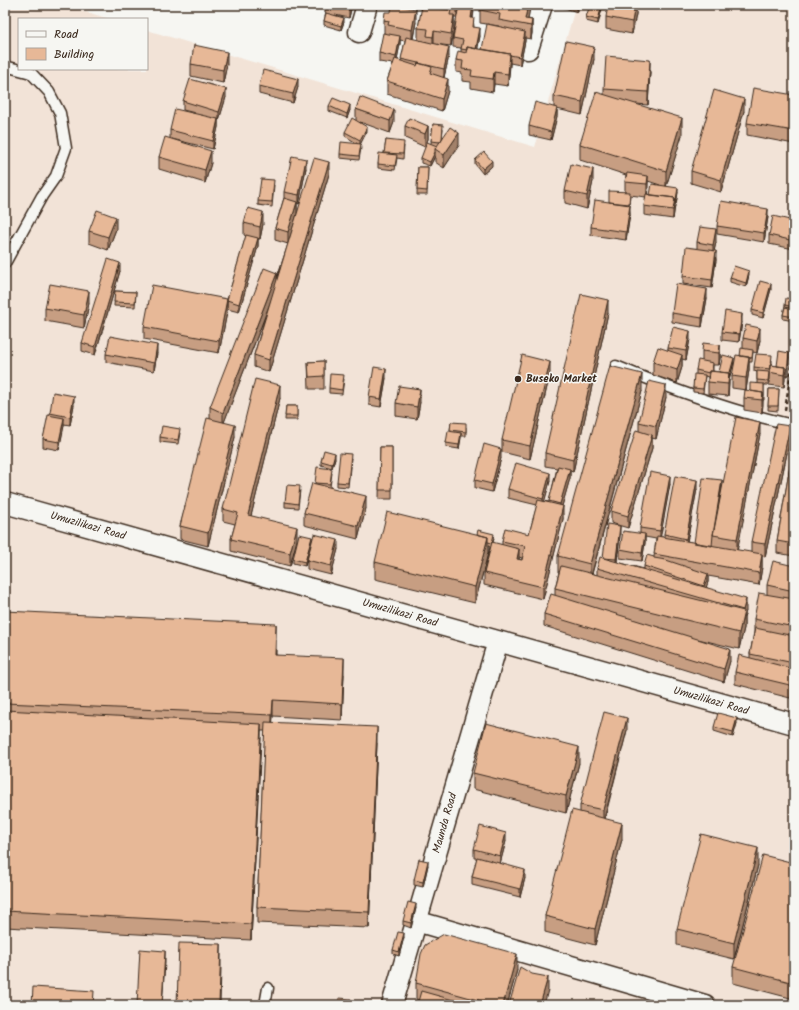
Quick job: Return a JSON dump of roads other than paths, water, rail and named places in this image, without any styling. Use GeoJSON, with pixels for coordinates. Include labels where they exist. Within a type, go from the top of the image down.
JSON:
{"type":"FeatureCollection","features":[{"type":"Feature","properties":{"kind":"street"},"geometry":{"type":"LineString","coordinates":[[359,32],[367,5]]}},
{"type":"Feature","properties":{"kind":"street"},"geometry":{"type":"LineString","coordinates":[[528,49],[542,5]]}},
{"type":"Feature","properties":{"kind":"street","name":"Umuzilikazi Road"},"geometry":{"type":"LineString","coordinates":[[5,503],[794,724]]}},
{"type":"Feature","properties":{"kind":"street","name":"Maunda Road"},"geometry":{"type":"LineString","coordinates":[[392,1005],[498,641]]}},
{"type":"Feature","properties":{"kind":"street"},"geometry":{"type":"LineString","coordinates":[[416,921],[705,1005]]}},
{"type":"Feature","properties":{"kind":"lane"},"geometry":{"type":"LineString","coordinates":[[5,66],[18,70]]}},
{"type":"Feature","properties":{"kind":"lane"},"geometry":{"type":"LineString","coordinates":[[5,263],[42,196],[56,176],[66,148],[60,113],[49,92],[31,73],[20,70]]}},
{"type":"Feature","properties":{"kind":"lane"},"geometry":{"type":"LineString","coordinates":[[616,366],[659,384],[725,407],[783,423],[794,424]]}},
{"type":"Feature","properties":{"kind":"lane"},"geometry":{"type":"LineString","coordinates":[[265,1005],[268,988]]}},
{"type":"Feature","properties":{"kind":"place","name":"Buseko Market"},"geometry":{"type":"Point","coordinates":[518,379]}}]}
